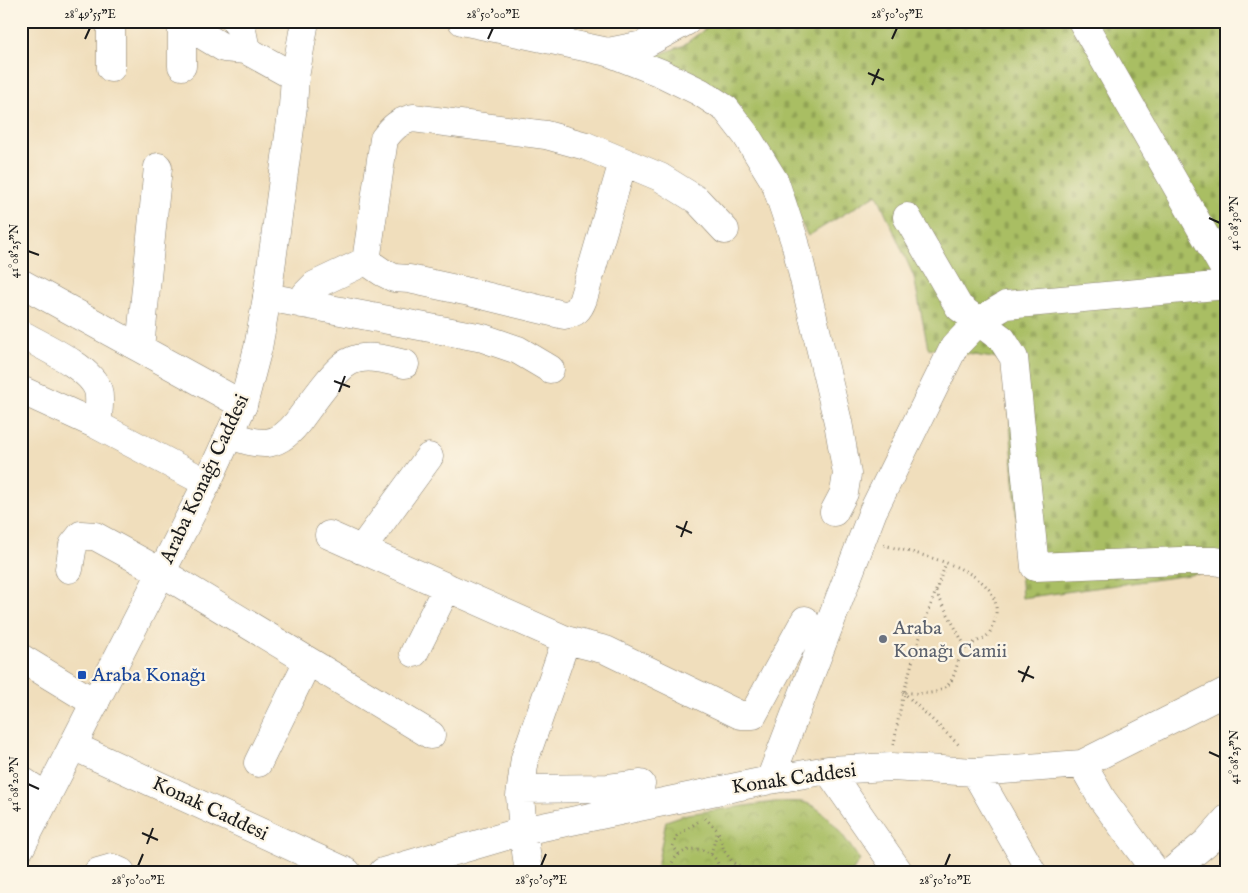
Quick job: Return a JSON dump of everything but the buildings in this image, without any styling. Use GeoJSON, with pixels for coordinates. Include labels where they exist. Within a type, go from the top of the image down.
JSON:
{"type":"FeatureCollection","features":[{"type":"Feature","properties":{"kind":"street"},"geometry":{"type":"LineString","coordinates":[[111,21],[111,68]]}},
{"type":"Feature","properties":{"kind":"street"},"geometry":{"type":"LineString","coordinates":[[235,21],[242,30],[246,50]]}},
{"type":"Feature","properties":{"kind":"street","name":"Araba Konağı Caddesi"},"geometry":{"type":"LineString","coordinates":[[21,847],[207,483],[243,405],[256,356],[267,297],[293,106],[295,77],[305,21]]}},
{"type":"Feature","properties":{"kind":"street"},"geometry":{"type":"LineString","coordinates":[[462,21],[608,52],[661,73],[700,92],[726,109],[746,135],[775,182],[795,242],[838,422],[847,474],[844,493],[834,512]]}},
{"type":"Feature","properties":{"kind":"street"},"geometry":{"type":"LineString","coordinates":[[608,52],[643,45],[687,21]]}},
{"type":"Feature","properties":{"kind":"street"},"geometry":{"type":"LineString","coordinates":[[1082,21],[1227,274]]}},
{"type":"Feature","properties":{"kind":"street"},"geometry":{"type":"LineString","coordinates":[[181,22],[224,48],[246,50],[295,77]]}},
{"type":"Feature","properties":{"kind":"street"},"geometry":{"type":"LineString","coordinates":[[181,22],[182,66]]}},
{"type":"Feature","properties":{"kind":"street"},"geometry":{"type":"LineString","coordinates":[[366,261],[384,140],[400,122],[413,118],[546,135],[586,146],[660,177],[697,200],[725,230]]}},
{"type":"Feature","properties":{"kind":"street"},"geometry":{"type":"LineString","coordinates":[[366,261],[394,278],[409,279],[465,291],[564,315],[573,314],[579,309],[583,299],[622,162]]}},
{"type":"Feature","properties":{"kind":"street"},"geometry":{"type":"LineString","coordinates":[[140,348],[158,167]]}},
{"type":"Feature","properties":{"kind":"street"},"geometry":{"type":"LineString","coordinates":[[907,217],[959,307],[1002,339],[1014,358],[1035,567],[1180,561],[1216,561],[1227,564]]}},
{"type":"Feature","properties":{"kind":"street"},"geometry":{"type":"LineString","coordinates":[[302,304],[306,294],[315,285],[366,261]]}},
{"type":"Feature","properties":{"kind":"street"},"geometry":{"type":"LineString","coordinates":[[21,283],[243,405]]}},
{"type":"Feature","properties":{"kind":"street"},"geometry":{"type":"LineString","coordinates":[[770,780],[872,511],[954,346],[979,321],[1006,305],[1227,286]]}},
{"type":"Feature","properties":{"kind":"street"},"geometry":{"type":"LineString","coordinates":[[267,297],[483,338],[518,350],[550,369]]}},
{"type":"Feature","properties":{"kind":"street"},"geometry":{"type":"LineString","coordinates":[[21,334],[75,365],[90,377],[98,390],[97,425]]}},
{"type":"Feature","properties":{"kind":"street"},"geometry":{"type":"LineString","coordinates":[[229,435],[257,443],[268,443],[290,432],[347,362],[358,359],[382,358],[405,364]]}},
{"type":"Feature","properties":{"kind":"street"},"geometry":{"type":"LineString","coordinates":[[21,390],[97,425],[207,483]]}},
{"type":"Feature","properties":{"kind":"street"},"geometry":{"type":"LineString","coordinates":[[361,550],[429,457]]}},
{"type":"Feature","properties":{"kind":"street"},"geometry":{"type":"LineString","coordinates":[[69,569],[73,545],[81,535],[95,536],[161,572],[432,735]]}},
{"type":"Feature","properties":{"kind":"street"},"geometry":{"type":"LineString","coordinates":[[329,535],[566,640],[606,650],[740,715],[753,715],[805,620]]}},
{"type":"Feature","properties":{"kind":"street"},"geometry":{"type":"LineString","coordinates":[[414,653],[447,587]]}},
{"type":"Feature","properties":{"kind":"street"},"geometry":{"type":"LineString","coordinates":[[529,872],[523,831],[521,789],[525,758],[566,640]]}},
{"type":"Feature","properties":{"kind":"street"},"geometry":{"type":"LineString","coordinates":[[21,658],[95,703]]}},
{"type":"Feature","properties":{"kind":"street"},"geometry":{"type":"LineString","coordinates":[[258,762],[308,661]]}},
{"type":"Feature","properties":{"kind":"street","name":"Konak Caddesi"},"geometry":{"type":"LineString","coordinates":[[387,871],[523,831],[770,780],[828,770],[890,767],[975,772],[1082,764],[1227,691]]}},
{"type":"Feature","properties":{"kind":"street","name":"Konak Caddesi"},"geometry":{"type":"LineString","coordinates":[[73,746],[347,872]]}},
{"type":"Feature","properties":{"kind":"street"},"geometry":{"type":"LineString","coordinates":[[1082,764],[1102,799],[1156,872]]}},
{"type":"Feature","properties":{"kind":"street"},"geometry":{"type":"LineString","coordinates":[[828,770],[885,865]]}},
{"type":"Feature","properties":{"kind":"street"},"geometry":{"type":"LineString","coordinates":[[975,772],[1032,872]]}},
{"type":"Feature","properties":{"kind":"street"},"geometry":{"type":"LineString","coordinates":[[21,780],[48,796]]}},
{"type":"Feature","properties":{"kind":"street"},"geometry":{"type":"LineString","coordinates":[[521,789],[608,788],[641,784]]}},
{"type":"Feature","properties":{"kind":"street"},"geometry":{"type":"LineString","coordinates":[[1171,872],[1207,842],[1227,819]]}},
{"type":"Feature","properties":{"kind":"street"},"geometry":{"type":"LineString","coordinates":[[98,872],[112,868],[121,872]]}},
{"type":"Feature","properties":{"kind":"path"},"geometry":{"type":"LineString","coordinates":[[862,539],[946,563],[967,571],[991,591],[995,602],[996,616],[989,634],[966,648],[960,656],[953,678],[945,689],[924,695],[903,692]]}},
{"type":"Feature","properties":{"kind":"path"},"geometry":{"type":"LineString","coordinates":[[901,768],[894,744],[903,692],[924,621],[946,563]]}},
{"type":"Feature","properties":{"kind":"path"},"geometry":{"type":"LineString","coordinates":[[936,592],[966,648]]}},
{"type":"Feature","properties":{"kind":"path"},"geometry":{"type":"LineString","coordinates":[[903,692],[965,751],[975,772]]}},
{"type":"Feature","properties":{"kind":"path"},"geometry":{"type":"LineString","coordinates":[[679,854],[673,846],[677,836],[704,817],[718,831],[724,850],[733,863],[741,867],[745,872]]}},
{"type":"Feature","properties":{"kind":"path"},"geometry":{"type":"LineString","coordinates":[[711,854],[718,831]]}},
{"type":"Feature","properties":{"kind":"path"},"geometry":{"type":"LineString","coordinates":[[670,872],[674,859],[679,854],[695,848],[711,854],[717,861],[720,870],[741,867]]}},
{"type":"Feature","properties":{"kind":"green space"},"geometry":{"type":"Polygon","coordinates":[[[716,21],[1227,21],[1227,575],[1218,571],[1022,598],[1006,360],[928,348],[914,277],[877,194],[808,236],[738,107],[647,59],[682,46],[716,21]]]}},
{"type":"Feature","properties":{"kind":"green space"},"geometry":{"type":"Polygon","coordinates":[[[774,802],[802,802],[811,805],[827,817],[860,860],[852,872],[656,872],[666,821],[687,814],[774,802]]]}},
{"type":"Feature","properties":{"kind":"place","name":"Araba Konağı Camii"},"geometry":{"type":"Point","coordinates":[883,639]}},
{"type":"Feature","properties":{"kind":"place","name":"Araba Konağı"},"geometry":{"type":"Point","coordinates":[82,675]}}]}
